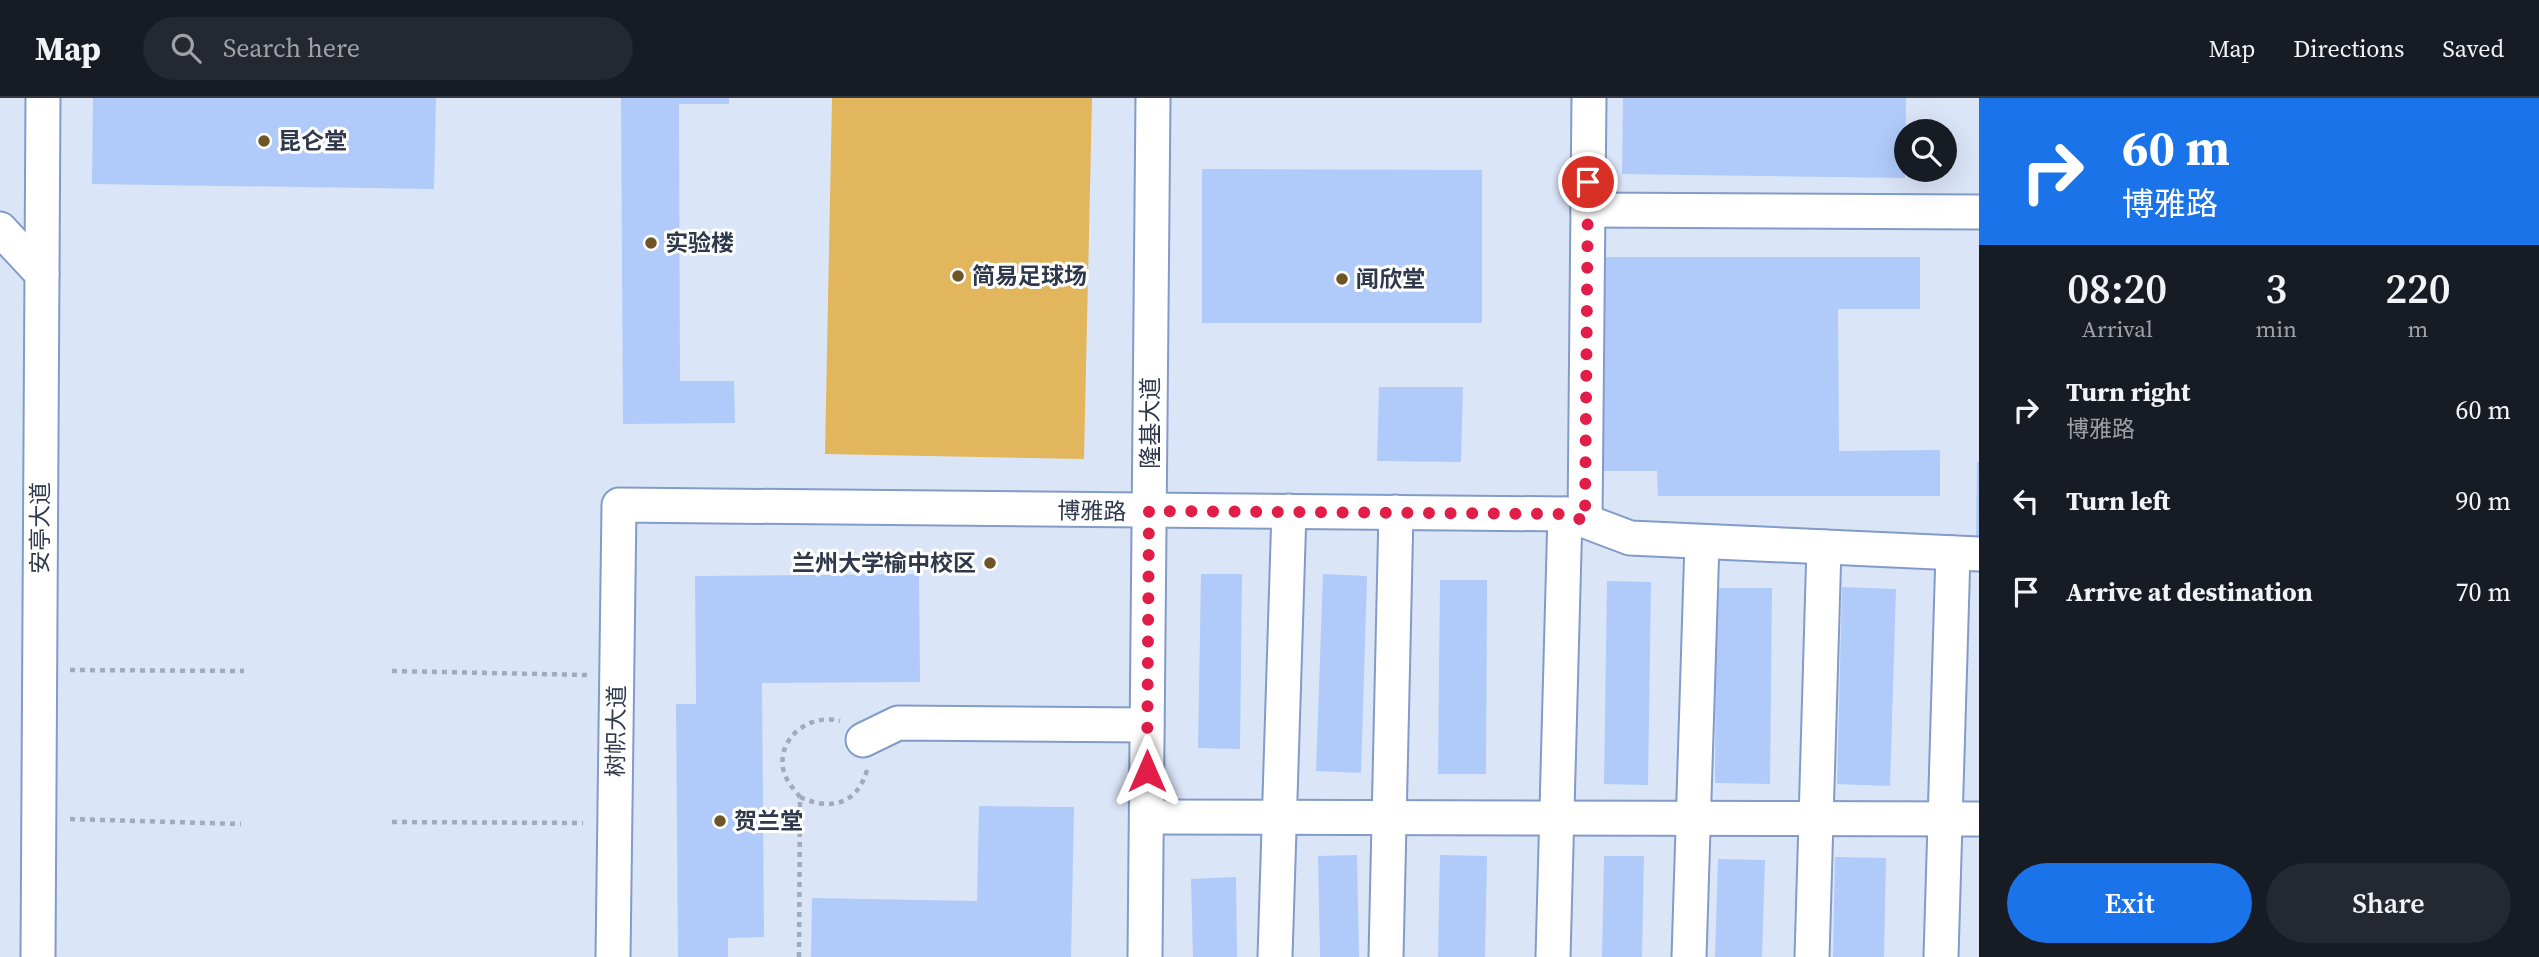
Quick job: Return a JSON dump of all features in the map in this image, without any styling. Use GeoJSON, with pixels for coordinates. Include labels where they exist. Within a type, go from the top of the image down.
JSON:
{"type":"FeatureCollection","features":[{"type":"Feature","properties":{"kind":"street","name":"安亭大道"},"geometry":{"type":"LineString","coordinates":[[38,957],[43,98]]}},
{"type":"Feature","properties":{"kind":"street","name":"隆基大道"},"geometry":{"type":"LineString","coordinates":[[1145,957],[1153,98]]}},
{"type":"Feature","properties":{"kind":"street"},"geometry":{"type":"LineString","coordinates":[[1553,957],[1557,818],[1575,517],[1588,210],[1589,98]]}},
{"type":"Feature","properties":{"kind":"street"},"geometry":{"type":"LineString","coordinates":[[1588,210],[1979,212]]}},
{"type":"Feature","properties":{"kind":"street"},"geometry":{"type":"LineString","coordinates":[[0,229],[42,274]]}},
{"type":"Feature","properties":{"kind":"street","name":"博雅路"},"geometry":{"type":"LineString","coordinates":[[619,505],[1396,512],[1575,517]]}},
{"type":"Feature","properties":{"kind":"street","name":"树帜大道"},"geometry":{"type":"LineString","coordinates":[[613,957],[619,505]]}},
{"type":"Feature","properties":{"kind":"street"},"geometry":{"type":"LineString","coordinates":[[1275,957],[1289,512]]}},
{"type":"Feature","properties":{"kind":"street"},"geometry":{"type":"LineString","coordinates":[[1386,957],[1396,512]]}},
{"type":"Feature","properties":{"kind":"street"},"geometry":{"type":"LineString","coordinates":[[1575,517],[1630,538],[1966,554],[1945,819],[1941,957]]}},
{"type":"Feature","properties":{"kind":"street"},"geometry":{"type":"LineString","coordinates":[[1689,957],[1702,542]]}},
{"type":"Feature","properties":{"kind":"street"},"geometry":{"type":"LineString","coordinates":[[1812,957],[1824,547]]}},
{"type":"Feature","properties":{"kind":"street"},"geometry":{"type":"LineString","coordinates":[[863,740],[898,723],[1147,725]]}},
{"type":"Feature","properties":{"kind":"street"},"geometry":{"type":"LineString","coordinates":[[1147,817],[1979,819]]}},
{"type":"Feature","properties":{"kind":"path"},"geometry":{"type":"LineString","coordinates":[[39,669],[244,671]]}},
{"type":"Feature","properties":{"kind":"path"},"geometry":{"type":"LineString","coordinates":[[393,671],[617,676]]}},
{"type":"Feature","properties":{"kind":"path"},"geometry":{"type":"LineString","coordinates":[[820,719],[837,720],[852,727],[863,740],[868,756],[867,773],[860,788],[848,799],[832,805],[815,804],[800,797],[789,784],[783,768],[784,751],[792,736],[804,725],[820,719]]}},
{"type":"Feature","properties":{"kind":"path"},"geometry":{"type":"LineString","coordinates":[[799,957],[800,797]]}},
{"type":"Feature","properties":{"kind":"path"},"geometry":{"type":"LineString","coordinates":[[38,818],[240,824]]}},
{"type":"Feature","properties":{"kind":"path"},"geometry":{"type":"LineString","coordinates":[[392,822],[615,824]]}},
{"type":"Feature","properties":{"kind":"shaded area","name":"简易足球场"},"geometry":{"type":"Polygon","coordinates":[[[832,98],[1092,98],[1084,459],[825,454],[832,98]]]}},
{"type":"Feature","properties":{"kind":"building","name":"昆仑堂"},"geometry":{"type":"Polygon","coordinates":[[[93,98],[436,98],[434,189],[92,184],[93,98]]]}},
{"type":"Feature","properties":{"kind":"building","name":"实验楼"},"geometry":{"type":"Polygon","coordinates":[[[621,98],[729,98],[729,104],[679,104],[680,381],[734,381],[735,423],[623,424],[621,98]]]}},
{"type":"Feature","properties":{"kind":"building"},"geometry":{"type":"Polygon","coordinates":[[[1623,98],[1906,98],[1906,119],[1894,119],[1894,178],[1622,174],[1623,98]]]}},
{"type":"Feature","properties":{"kind":"building","name":"闻欣堂"},"geometry":{"type":"Polygon","coordinates":[[[1202,169],[1482,170],[1482,323],[1202,323],[1202,169]]]}},
{"type":"Feature","properties":{"kind":"building"},"geometry":{"type":"Polygon","coordinates":[[[1603,257],[1920,257],[1920,309],[1838,309],[1839,451],[1940,450],[1940,496],[1658,496],[1657,471],[1604,471],[1603,257]]]}},
{"type":"Feature","properties":{"kind":"building"},"geometry":{"type":"Polygon","coordinates":[[[1379,387],[1463,387],[1461,462],[1377,461],[1379,387]]]}},
{"type":"Feature","properties":{"kind":"building"},"geometry":{"type":"Polygon","coordinates":[[[1979,462],[1979,539],[1976,539],[1979,462]]]}},
{"type":"Feature","properties":{"kind":"building","name":"贺兰堂"},"geometry":{"type":"Polygon","coordinates":[[[919,574],[920,682],[762,683],[764,937],[728,938],[728,957],[678,957],[676,704],[696,704],[695,576],[919,574]]]}},
{"type":"Feature","properties":{"kind":"building"},"geometry":{"type":"Polygon","coordinates":[[[1201,574],[1242,574],[1240,749],[1198,748],[1201,574]]]}},
{"type":"Feature","properties":{"kind":"building"},"geometry":{"type":"Polygon","coordinates":[[[1323,574],[1367,576],[1361,773],[1316,771],[1323,574]]]}},
{"type":"Feature","properties":{"kind":"building"},"geometry":{"type":"Polygon","coordinates":[[[1440,580],[1487,580],[1486,774],[1438,774],[1440,580]]]}},
{"type":"Feature","properties":{"kind":"building"},"geometry":{"type":"Polygon","coordinates":[[[1607,581],[1651,582],[1648,785],[1604,784],[1607,581]]]}},
{"type":"Feature","properties":{"kind":"building"},"geometry":{"type":"Polygon","coordinates":[[[1842,587],[1896,589],[1890,786],[1837,784],[1842,587]]]}},
{"type":"Feature","properties":{"kind":"building"},"geometry":{"type":"Polygon","coordinates":[[[1716,588],[1772,588],[1770,784],[1715,783],[1716,588]]]}},
{"type":"Feature","properties":{"kind":"building","name":"贺兰堂"},"geometry":{"type":"Polygon","coordinates":[[[979,806],[1074,807],[1071,957],[811,957],[812,898],[977,901],[979,806]]]}},
{"type":"Feature","properties":{"kind":"building"},"geometry":{"type":"Polygon","coordinates":[[[1357,855],[1359,957],[1320,957],[1318,856],[1357,855]]]}},
{"type":"Feature","properties":{"kind":"building"},"geometry":{"type":"Polygon","coordinates":[[[1440,855],[1487,856],[1485,957],[1438,957],[1440,855]]]}},
{"type":"Feature","properties":{"kind":"building"},"geometry":{"type":"Polygon","coordinates":[[[1604,856],[1644,856],[1642,957],[1602,957],[1604,856]]]}},
{"type":"Feature","properties":{"kind":"building"},"geometry":{"type":"Polygon","coordinates":[[[1835,857],[1886,858],[1884,957],[1833,957],[1835,857]]]}},
{"type":"Feature","properties":{"kind":"building"},"geometry":{"type":"Polygon","coordinates":[[[1718,859],[1765,860],[1762,957],[1715,957],[1718,859]]]}},
{"type":"Feature","properties":{"kind":"building"},"geometry":{"type":"Polygon","coordinates":[[[1236,877],[1237,957],[1193,957],[1191,879],[1236,877]]]}},
{"type":"Feature","properties":{"kind":"place","name":"昆仑堂"},"geometry":{"type":"Point","coordinates":[264,141]}},
{"type":"Feature","properties":{"kind":"place","name":"实验楼"},"geometry":{"type":"Point","coordinates":[651,243]}},
{"type":"Feature","properties":{"kind":"place","name":"简易足球场"},"geometry":{"type":"Point","coordinates":[958,276]}},
{"type":"Feature","properties":{"kind":"place","name":"闻欣堂"},"geometry":{"type":"Point","coordinates":[1342,279]}},
{"type":"Feature","properties":{"kind":"place","name":"兰州大学榆中校区"},"geometry":{"type":"Point","coordinates":[990,563]}},
{"type":"Feature","properties":{"kind":"place","name":"贺兰堂"},"geometry":{"type":"Point","coordinates":[720,821]}},
{"type":"Feature","properties":{"kind":"route"},"geometry":{"type":"LineString","coordinates":[[1147,771],[1149,511],[1565,514],[1585,521],[1588,182]]}}]}
